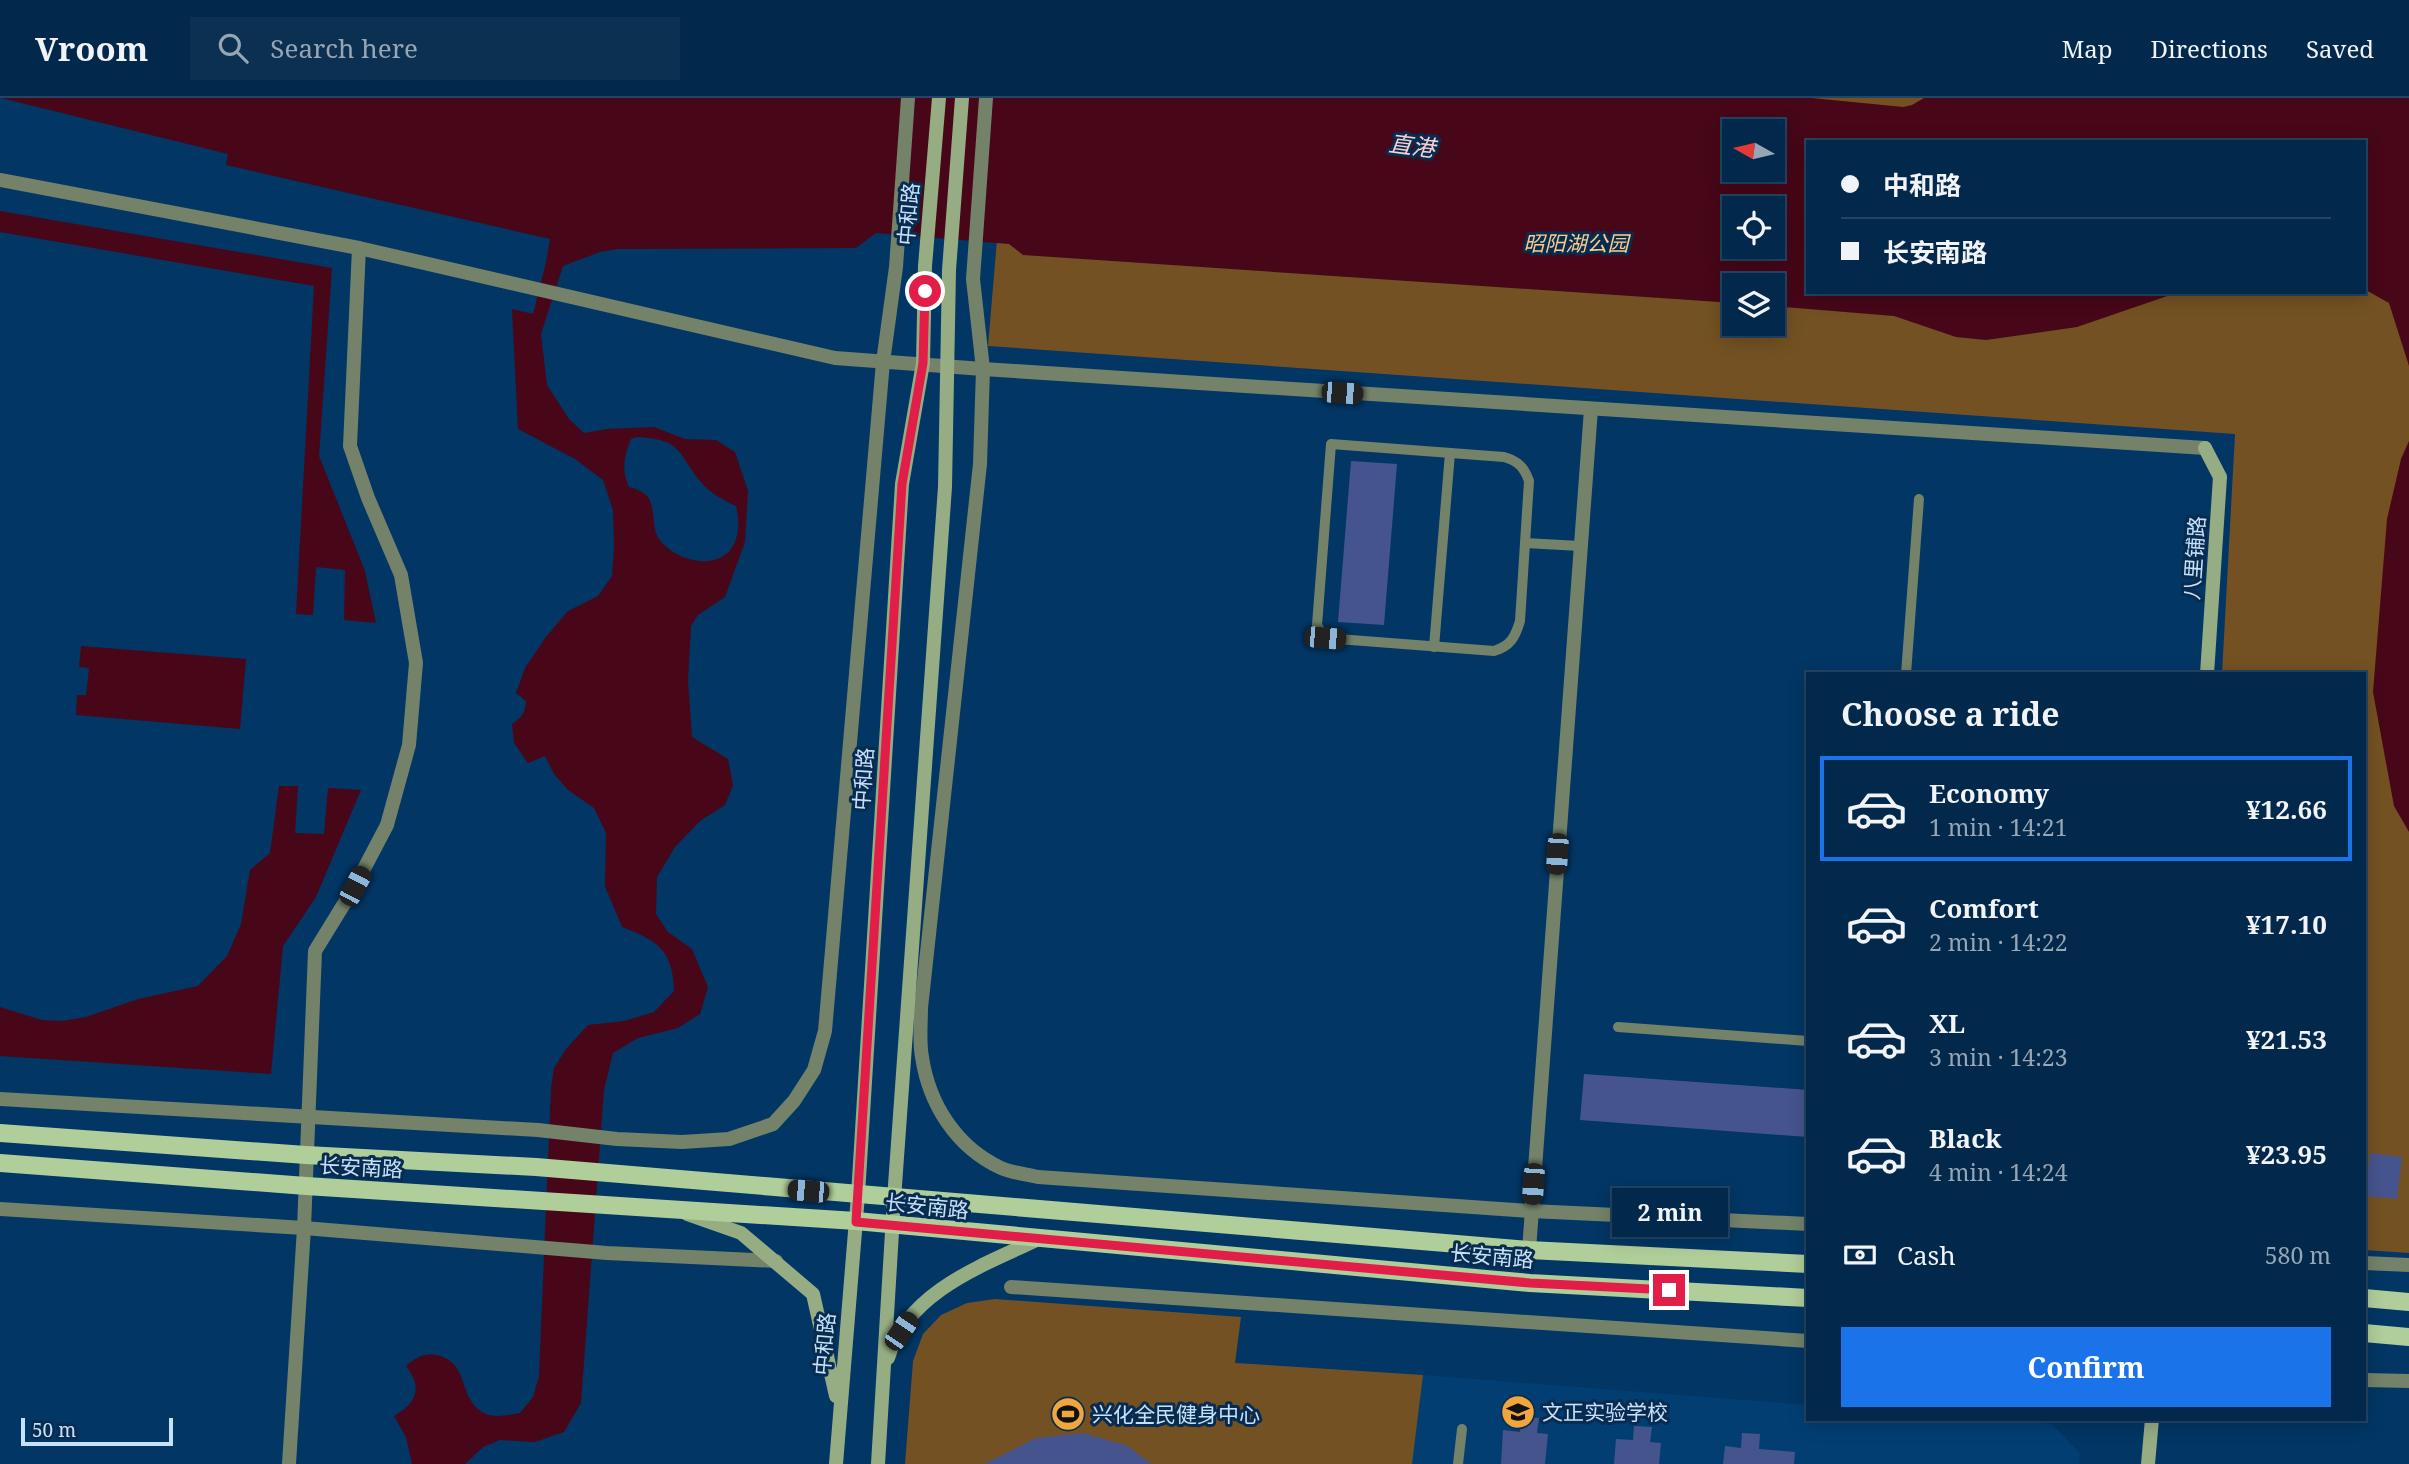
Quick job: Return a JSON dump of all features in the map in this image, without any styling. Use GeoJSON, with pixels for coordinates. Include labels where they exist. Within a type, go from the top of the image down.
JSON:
{"type":"FeatureCollection","features":[{"type":"Feature","properties":{"kind":"main road","name":"中和路"},"geometry":{"type":"LineString","coordinates":[[836,1464],[858,1195],[902,484],[923,363],[925,266],[939,98]]}},
{"type":"Feature","properties":{"kind":"main road"},"geometry":{"type":"LineString","coordinates":[[878,1464],[892,1225],[945,486],[949,270],[962,98]]}},
{"type":"Feature","properties":{"kind":"main road","name":"八里铺路"},"geometry":{"type":"LineString","coordinates":[[2205,448],[2220,477],[2207,672]]}},
{"type":"Feature","properties":{"kind":"main road","name":"长安南路"},"geometry":{"type":"LineString","coordinates":[[0,1133],[306,1155],[536,1167],[1529,1250],[1806,1264]]}},
{"type":"Feature","properties":{"kind":"main road","name":"长安南路"},"geometry":{"type":"LineString","coordinates":[[0,1163],[856,1222],[1530,1283],[1806,1298]]}},
{"type":"Feature","properties":{"kind":"main road"},"geometry":{"type":"LineString","coordinates":[[673,1208],[741,1233],[813,1294],[839,1410]]}},
{"type":"Feature","properties":{"kind":"main road"},"geometry":{"type":"LineString","coordinates":[[882,1379],[892,1344],[910,1318],[930,1299],[954,1281],[1039,1239]]}},
{"type":"Feature","properties":{"kind":"main road"},"geometry":{"type":"LineString","coordinates":[[2366,1298],[2409,1302]]}},
{"type":"Feature","properties":{"kind":"main road"},"geometry":{"type":"LineString","coordinates":[[2366,1334],[2409,1337]]}},
{"type":"Feature","properties":{"kind":"main road"},"geometry":{"type":"LineString","coordinates":[[2148,1464],[2152,1421]]}},
{"type":"Feature","properties":{"kind":"street"},"geometry":{"type":"LineString","coordinates":[[0,1099],[538,1130],[617,1139],[682,1142],[729,1139],[773,1124],[814,1070],[825,1031],[883,362],[896,267],[908,98]]}},
{"type":"Feature","properties":{"kind":"street"},"geometry":{"type":"LineString","coordinates":[[986,98],[972,279],[983,369],[980,464],[921,1008],[921,1055],[930,1093],[947,1126],[977,1153],[1002,1168],[1038,1177],[1531,1211],[1806,1224]]}},
{"type":"Feature","properties":{"kind":"street"},"geometry":{"type":"LineString","coordinates":[[0,180],[359,248],[835,358],[2205,448]]}},
{"type":"Feature","properties":{"kind":"street"},"geometry":{"type":"LineString","coordinates":[[289,1464],[304,1228],[315,951],[355,886],[387,825],[409,746],[416,663],[401,575],[368,498],[350,446],[359,248]]}},
{"type":"Feature","properties":{"kind":"street"},"geometry":{"type":"LineString","coordinates":[[1529,1250],[1591,409]]}},
{"type":"Feature","properties":{"kind":"street"},"geometry":{"type":"LineString","coordinates":[[0,1209],[304,1228],[607,1253],[776,1261]]}},
{"type":"Feature","properties":{"kind":"street"},"geometry":{"type":"LineString","coordinates":[[2366,1263],[2409,1265]]}},
{"type":"Feature","properties":{"kind":"street"},"geometry":{"type":"LineString","coordinates":[[1010,1287],[1806,1341]]}},
{"type":"Feature","properties":{"kind":"street"},"geometry":{"type":"LineString","coordinates":[[2366,1380],[2409,1381]]}},
{"type":"Feature","properties":{"kind":"lane"},"geometry":{"type":"LineString","coordinates":[[1331,444],[1516,460],[1530,481],[1525,543],[1520,621],[1516,636],[1507,647],[1494,651],[1325,638],[1317,625],[1331,444]]}},
{"type":"Feature","properties":{"kind":"lane"},"geometry":{"type":"LineString","coordinates":[[1434,647],[1450,453]]}},
{"type":"Feature","properties":{"kind":"lane"},"geometry":{"type":"LineString","coordinates":[[1906,672],[1919,499]]}},
{"type":"Feature","properties":{"kind":"lane"},"geometry":{"type":"LineString","coordinates":[[1525,543],[1580,546]]}},
{"type":"Feature","properties":{"kind":"lane"},"geometry":{"type":"LineString","coordinates":[[1618,1027],[1806,1041]]}},
{"type":"Feature","properties":{"kind":"lane"},"geometry":{"type":"LineString","coordinates":[[1458,1464],[1462,1429]]}},
{"type":"Feature","properties":{"kind":"shaded area","name":"文正实验学校"},"geometry":{"type":"Polygon","coordinates":[[[1235,1363],[1806,1405],[1806,1421],[2017,1421],[2052,1424],[2080,1453],[2079,1464],[1222,1464],[1235,1363]]]}},
{"type":"Feature","properties":{"kind":"green space","name":"昭阳湖公园"},"geometry":{"type":"Polygon","coordinates":[[[1009,98],[2409,98],[2409,1253],[2366,1250],[2366,672],[2222,672],[2235,434],[988,346],[1009,98]]]}},
{"type":"Feature","properties":{"kind":"green space","name":"兴化全民健身中心"},"geometry":{"type":"Polygon","coordinates":[[[995,1299],[1241,1317],[1235,1363],[1423,1375],[1412,1464],[905,1464],[913,1361],[923,1334],[941,1315],[967,1303],[995,1299]]]}},
{"type":"Feature","properties":{"kind":"water","name":"直港"},"geometry":{"type":"Polygon","coordinates":[[[1,98],[1812,98],[1903,107],[1924,98],[2409,98],[2409,366],[2389,303],[2366,290],[2366,140],[1806,140],[1806,294],[2173,294],[2077,327],[1986,340],[1956,337],[1894,316],[1785,307],[1785,273],[1722,273],[1722,302],[1023,255],[1009,244],[876,233],[856,248],[618,249],[600,252],[563,266],[541,334],[547,385],[569,419],[584,433],[654,427],[685,439],[716,440],[735,452],[748,491],[745,542],[725,597],[698,615],[691,626],[688,681],[692,737],[728,759],[733,785],[725,805],[700,821],[675,847],[657,877],[656,914],[668,932],[692,949],[708,987],[700,1014],[678,1028],[638,1038],[613,1053],[604,1090],[581,1403],[564,1432],[535,1442],[500,1440],[483,1447],[465,1464],[412,1464],[406,1437],[394,1416],[408,1406],[415,1394],[415,1382],[406,1366],[416,1358],[436,1355],[454,1364],[474,1405],[486,1414],[501,1416],[520,1413],[533,1397],[539,1376],[554,1068],[566,1049],[588,1025],[624,1021],[654,1012],[674,991],[667,956],[645,937],[622,927],[605,886],[606,833],[594,808],[568,790],[554,774],[545,756],[528,763],[514,743],[512,724],[522,714],[526,705],[526,701],[516,693],[525,668],[545,638],[568,611],[598,596],[612,576],[613,510],[603,480],[575,459],[518,429],[512,309],[533,314],[550,239],[226,165],[228,154],[1,98]],[[631,439],[624,463],[629,487],[648,497],[655,529],[666,547],[697,561],[718,559],[734,544],[738,521],[736,506],[708,489],[671,444],[652,439],[631,439]]]}},
{"type":"Feature","properties":{"kind":"water"},"geometry":{"type":"Polygon","coordinates":[[[0,211],[332,268],[319,456],[365,571],[376,623],[344,620],[345,570],[316,567],[313,615],[296,614],[314,286],[0,232],[0,211]]]}},
{"type":"Feature","properties":{"kind":"water"},"geometry":{"type":"Polygon","coordinates":[[[2409,441],[2409,832],[2394,806],[2373,692],[2387,519],[2401,459],[2409,441]]]}},
{"type":"Feature","properties":{"kind":"water"},"geometry":{"type":"Polygon","coordinates":[[[81,646],[246,659],[240,729],[76,715],[77,695],[86,695],[89,668],[79,667],[81,646]]]}},
{"type":"Feature","properties":{"kind":"water"},"geometry":{"type":"Polygon","coordinates":[[[279,786],[298,786],[295,833],[324,834],[328,788],[361,790],[316,897],[283,946],[271,1074],[0,1056],[0,1007],[42,1020],[62,1021],[86,1017],[138,999],[198,986],[227,956],[241,924],[250,870],[270,853],[279,786]]]}},
{"type":"Feature","properties":{"kind":"building"},"geometry":{"type":"Polygon","coordinates":[[[1351,461],[1397,464],[1384,625],[1338,622],[1351,461]]]}},
{"type":"Feature","properties":{"kind":"building"},"geometry":{"type":"Polygon","coordinates":[[[1584,1074],[1806,1090],[1806,1137],[1580,1120],[1584,1074]]]}},
{"type":"Feature","properties":{"kind":"building"},"geometry":{"type":"Polygon","coordinates":[[[2370,1153],[2402,1157],[2397,1199],[2366,1196],[2370,1153]]]}},
{"type":"Feature","properties":{"kind":"building"},"geometry":{"type":"Polygon","coordinates":[[[1521,1417],[1539,1418],[1537,1433],[1548,1434],[1545,1464],[1501,1464],[1503,1430],[1520,1432],[1521,1417]]]}},
{"type":"Feature","properties":{"kind":"building"},"geometry":{"type":"Polygon","coordinates":[[[1634,1426],[1652,1427],[1650,1442],[1661,1443],[1659,1464],[1614,1464],[1616,1439],[1633,1440],[1634,1426]]]}},
{"type":"Feature","properties":{"kind":"building"},"geometry":{"type":"Polygon","coordinates":[[[1083,1433],[1128,1446],[1151,1464],[984,1464],[1036,1438],[1083,1433]]]}},
{"type":"Feature","properties":{"kind":"building"},"geometry":{"type":"Polygon","coordinates":[[[1742,1433],[1760,1434],[1759,1449],[1795,1452],[1794,1464],[1723,1464],[1725,1446],[1741,1448],[1742,1433]]]}},
{"type":"Feature","properties":{"kind":"place","name":"文正实验学校"},"geometry":{"type":"Point","coordinates":[1518,1412]}},
{"type":"Feature","properties":{"kind":"place","name":"兴化全民健身中心"},"geometry":{"type":"Point","coordinates":[1068,1414]}},
{"type":"Feature","properties":{"kind":"route"},"geometry":{"type":"LineString","coordinates":[[925,291],[923,363],[902,484],[856,1222],[1530,1283],[1669,1290]]}}]}
